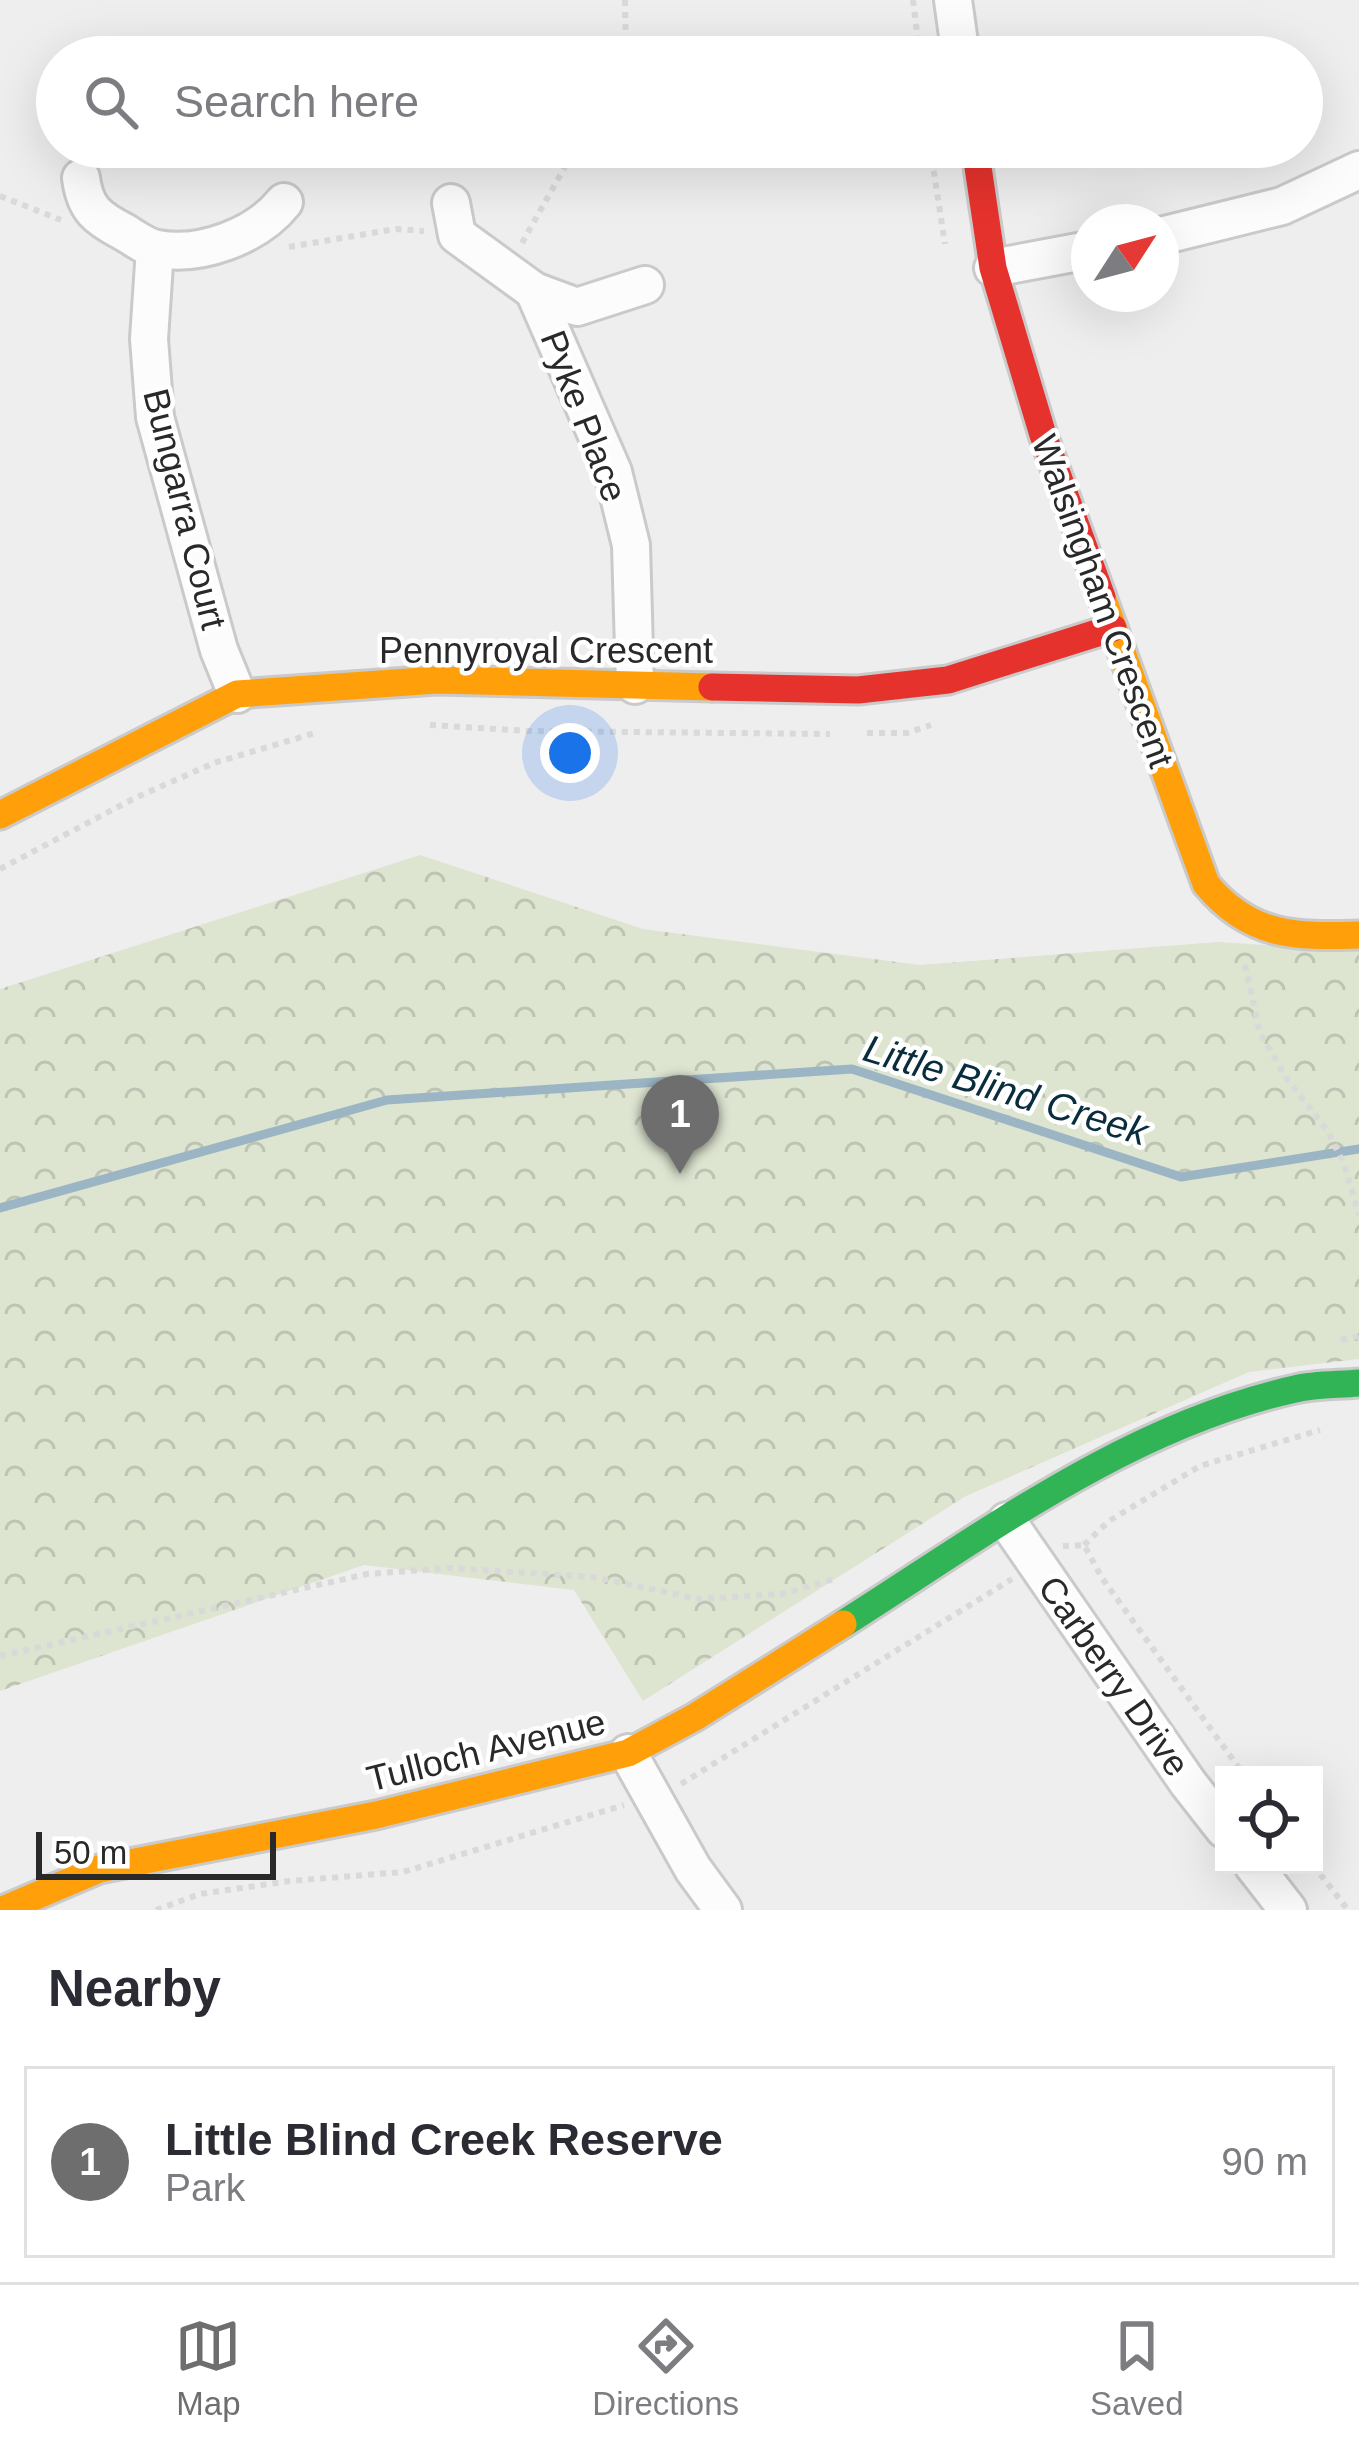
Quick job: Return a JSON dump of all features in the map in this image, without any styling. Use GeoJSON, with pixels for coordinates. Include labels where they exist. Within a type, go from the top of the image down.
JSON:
{"type":"FeatureCollection","features":[{"type":"Feature","properties":{"kind":"street"},"geometry":{"type":"LineString","coordinates":[[953,0],[958,36]]}},
{"type":"Feature","properties":{"kind":"street","name":"Walsingham Crescent"},"geometry":{"type":"LineString","coordinates":[[978,168],[993,268],[1043,435],[1194,859],[1228,911],[1267,932],[1359,935]]}},
{"type":"Feature","properties":{"kind":"street"},"geometry":{"type":"LineString","coordinates":[[1179,232],[1282,206],[1359,170]]}},
{"type":"Feature","properties":{"kind":"street"},"geometry":{"type":"LineString","coordinates":[[81,178],[84,200],[95,217],[155,249],[205,249],[253,230],[284,202]]}},
{"type":"Feature","properties":{"kind":"street","name":"Pyke Place"},"geometry":{"type":"LineString","coordinates":[[451,202],[457,235],[534,291],[577,307],[645,285]]}},
{"type":"Feature","properties":{"kind":"street","name":"Bungarra Court"},"geometry":{"type":"LineString","coordinates":[[155,249],[149,339],[154,417],[213,628],[237,694]]}},
{"type":"Feature","properties":{"kind":"street"},"geometry":{"type":"LineString","coordinates":[[993,268],[1071,253]]}},
{"type":"Feature","properties":{"kind":"street","name":"Pyke Place"},"geometry":{"type":"LineString","coordinates":[[534,291],[613,472],[631,545],[634,686]]}},
{"type":"Feature","properties":{"kind":"street","name":"Pennyroyal Crescent"},"geometry":{"type":"LineString","coordinates":[[0,814],[237,694],[437,680],[858,690],[948,680],[1113,628]]}},
{"type":"Feature","properties":{"kind":"street","name":"Tulloch Avenue"},"geometry":{"type":"LineString","coordinates":[[3,1910],[99,1869],[376,1816],[628,1753],[695,1717],[1079,1474],[1200,1417],[1298,1388],[1359,1383]]}},
{"type":"Feature","properties":{"kind":"street","name":"Carberry Drive"},"geometry":{"type":"LineString","coordinates":[[1006,1521],[1215,1816]]}},
{"type":"Feature","properties":{"kind":"street"},"geometry":{"type":"LineString","coordinates":[[628,1753],[693,1869],[723,1910]]}},
{"type":"Feature","properties":{"kind":"street"},"geometry":{"type":"LineString","coordinates":[[1259,1874],[1288,1910]]}},
{"type":"Feature","properties":{"kind":"path"},"geometry":{"type":"LineString","coordinates":[[625,0],[626,36]]}},
{"type":"Feature","properties":{"kind":"path"},"geometry":{"type":"LineString","coordinates":[[913,0],[917,36]]}},
{"type":"Feature","properties":{"kind":"path"},"geometry":{"type":"LineString","coordinates":[[862,733],[907,733],[950,720]]}},
{"type":"Feature","properties":{"kind":"path"},"geometry":{"type":"LineString","coordinates":[[427,725],[670,734],[839,734]]}},
{"type":"Feature","properties":{"kind":"path"},"geometry":{"type":"LineString","coordinates":[[0,869],[135,798],[214,763],[326,732]]}},
{"type":"Feature","properties":{"kind":"path"},"geometry":{"type":"LineString","coordinates":[[1245,966],[1260,1033],[1287,1079],[1327,1130],[1359,1215]]}},
{"type":"Feature","properties":{"kind":"path"},"geometry":{"type":"LineString","coordinates":[[1337,1341],[1359,1336]]}},
{"type":"Feature","properties":{"kind":"path"},"geometry":{"type":"LineString","coordinates":[[155,1910],[200,1894],[403,1872],[691,1780],[1065,1544],[1084,1545],[1109,1521],[1200,1466],[1327,1428]]}},
{"type":"Feature","properties":{"kind":"path"},"geometry":{"type":"LineString","coordinates":[[1084,1545],[1102,1578],[1238,1766]]}},
{"type":"Feature","properties":{"kind":"path"},"geometry":{"type":"LineString","coordinates":[[0,1656],[367,1574],[448,1568],[593,1577],[700,1599],[782,1594],[838,1577]]}},
{"type":"Feature","properties":{"kind":"path"},"geometry":{"type":"LineString","coordinates":[[1319,1874],[1348,1910]]}},
{"type":"Feature","properties":{"kind":"green space"},"geometry":{"type":"Polygon","coordinates":[[[420,855],[643,929],[920,965],[1218,942],[1359,951],[1359,1359],[1249,1372],[966,1496],[643,1701],[574,1590],[364,1565],[0,1691],[0,989],[420,855]]]}},
{"type":"Feature","properties":{"kind":"waterway","name":"Little Blind Creek"},"geometry":{"type":"LineString","coordinates":[[0,1208],[387,1100],[852,1069],[1181,1177],[1359,1149]]}},
{"type":"Feature","properties":{"kind":"traffic: fast"},"geometry":{"type":"LineString","coordinates":[[843,1624],[1004,1520],[1116,1456],[1233,1406],[1295,1389],[1359,1383]]}},
{"type":"Feature","properties":{"kind":"traffic: slow"},"geometry":{"type":"LineString","coordinates":[[1102,597],[1206,884],[1239,915],[1257,924],[1294,934],[1359,935]]}},
{"type":"Feature","properties":{"kind":"traffic: slow"},"geometry":{"type":"LineString","coordinates":[[0,815],[237,694],[437,680],[712,687]]}},
{"type":"Feature","properties":{"kind":"traffic: slow"},"geometry":{"type":"LineString","coordinates":[[3,1910],[99,1869],[376,1815],[628,1753],[695,1717],[843,1624]]}},
{"type":"Feature","properties":{"kind":"traffic: jam"},"geometry":{"type":"LineString","coordinates":[[978,168],[993,268],[1043,435],[1102,597]]}},
{"type":"Feature","properties":{"kind":"traffic: jam"},"geometry":{"type":"LineString","coordinates":[[712,687],[858,690],[948,680],[1113,628]]}},
{"type":"Feature","properties":{"kind":"place","name":"Little Blind Creek Reserve"},"geometry":{"type":"Point","coordinates":[680,1174]}}]}
